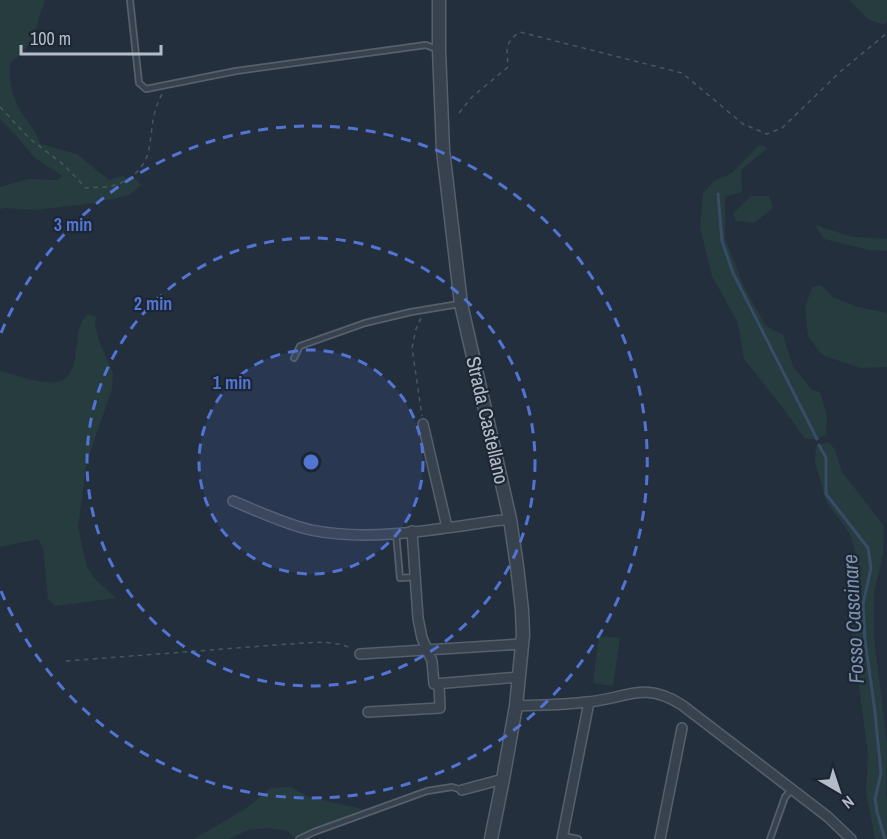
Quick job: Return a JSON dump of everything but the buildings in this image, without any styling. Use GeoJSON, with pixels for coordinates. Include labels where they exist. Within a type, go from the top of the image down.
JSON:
{"type":"FeatureCollection","features":[{"type":"Feature","properties":{"kind":"street","name":"Strada Castellano"},"geometry":{"type":"LineString","coordinates":[[439,0],[443,150],[461,304],[510,519],[521,596],[522,644],[516,706],[491,839]]}},
{"type":"Feature","properties":{"kind":"street"},"geometry":{"type":"LineString","coordinates":[[423,424],[447,527]]}},
{"type":"Feature","properties":{"kind":"street"},"geometry":{"type":"LineString","coordinates":[[233,501],[312,530],[364,535],[510,519]]}},
{"type":"Feature","properties":{"kind":"street"},"geometry":{"type":"LineString","coordinates":[[412,531],[418,618],[422,638],[432,661],[434,684],[519,678]]}},
{"type":"Feature","properties":{"kind":"street"},"geometry":{"type":"LineString","coordinates":[[360,654],[522,644]]}},
{"type":"Feature","properties":{"kind":"street"},"geometry":{"type":"LineString","coordinates":[[368,712],[440,708],[439,684]]}},
{"type":"Feature","properties":{"kind":"street"},"geometry":{"type":"LineString","coordinates":[[516,706],[589,702],[635,692],[653,692],[669,696],[828,817],[851,839]]}},
{"type":"Feature","properties":{"kind":"street"},"geometry":{"type":"LineString","coordinates":[[562,838],[589,702]]}},
{"type":"Feature","properties":{"kind":"street"},"geometry":{"type":"LineString","coordinates":[[660,839],[682,728]]}},
{"type":"Feature","properties":{"kind":"street"},"geometry":{"type":"LineString","coordinates":[[462,790],[503,779]]}},
{"type":"Feature","properties":{"kind":"lane"},"geometry":{"type":"LineString","coordinates":[[130,0],[139,82],[146,89],[236,71],[426,45],[439,50]]}},
{"type":"Feature","properties":{"kind":"lane"},"geometry":{"type":"LineString","coordinates":[[294,358],[300,346],[365,323],[411,312],[461,304]]}},
{"type":"Feature","properties":{"kind":"lane"},"geometry":{"type":"LineString","coordinates":[[396,533],[400,578],[415,577]]}},
{"type":"Feature","properties":{"kind":"lane"},"geometry":{"type":"LineString","coordinates":[[299,839],[427,791],[452,787],[462,790]]}},
{"type":"Feature","properties":{"kind":"lane"},"geometry":{"type":"LineString","coordinates":[[770,839],[785,797],[792,789]]}},
{"type":"Feature","properties":{"kind":"lane"},"geometry":{"type":"LineString","coordinates":[[562,838],[578,839]]}},
{"type":"Feature","properties":{"kind":"path"},"geometry":{"type":"LineString","coordinates":[[459,113],[472,97],[508,67],[507,44],[520,32],[682,73],[743,124],[767,134],[782,128],[841,71],[887,33]]}},
{"type":"Feature","properties":{"kind":"path"},"geometry":{"type":"LineString","coordinates":[[0,107],[29,138],[64,165],[86,188],[107,186],[125,180],[145,164],[155,108],[162,94],[171,84]]}},
{"type":"Feature","properties":{"kind":"path"},"geometry":{"type":"LineString","coordinates":[[423,424],[412,348],[416,329],[430,309]]}},
{"type":"Feature","properties":{"kind":"path"},"geometry":{"type":"LineString","coordinates":[[66,661],[316,643],[347,646],[360,654]]}},
{"type":"Feature","properties":{"kind":"green space"},"geometry":{"type":"Polygon","coordinates":[[[0,0],[45,0],[34,38],[10,63],[11,85],[16,101],[40,144],[77,154],[110,180],[120,176],[136,179],[141,185],[129,195],[95,203],[35,210],[0,209],[0,187],[28,179],[57,180],[62,176],[34,157],[0,119],[0,0]]]}},
{"type":"Feature","properties":{"kind":"green space"},"geometry":{"type":"Polygon","coordinates":[[[849,0],[887,0],[887,22],[883,25],[868,19],[849,0]]]}},
{"type":"Feature","properties":{"kind":"green space"},"geometry":{"type":"Polygon","coordinates":[[[759,145],[768,148],[741,170],[742,192],[725,197],[725,238],[744,287],[766,326],[783,335],[793,366],[812,390],[820,392],[827,416],[826,435],[817,439],[805,439],[744,359],[738,323],[712,276],[700,227],[703,193],[714,181],[732,173],[759,145]]]}},
{"type":"Feature","properties":{"kind":"green space"},"geometry":{"type":"Polygon","coordinates":[[[751,196],[769,196],[773,208],[754,223],[736,221],[733,214],[751,196]]]}},
{"type":"Feature","properties":{"kind":"green space"},"geometry":{"type":"Polygon","coordinates":[[[815,225],[853,237],[887,239],[887,251],[869,250],[824,239],[815,225]]]}},
{"type":"Feature","properties":{"kind":"green space"},"geometry":{"type":"Polygon","coordinates":[[[821,285],[833,297],[854,306],[887,313],[887,367],[860,368],[822,355],[808,336],[805,308],[812,287],[821,285]]]}},
{"type":"Feature","properties":{"kind":"green space"},"geometry":{"type":"Polygon","coordinates":[[[88,314],[96,317],[95,324],[99,341],[113,373],[112,389],[87,461],[78,527],[87,567],[95,579],[116,598],[55,606],[48,599],[43,548],[38,539],[0,547],[0,371],[36,381],[62,380],[72,369],[82,321],[88,314]]]}},
{"type":"Feature","properties":{"kind":"green space"},"geometry":{"type":"Polygon","coordinates":[[[828,442],[834,448],[842,472],[884,526],[883,555],[874,592],[874,637],[887,744],[887,839],[875,839],[866,792],[868,755],[851,624],[858,561],[850,534],[826,501],[815,461],[816,446],[828,442]]]}},
{"type":"Feature","properties":{"kind":"green space"},"geometry":{"type":"Polygon","coordinates":[[[599,636],[620,638],[613,686],[593,683],[599,636]]]}},
{"type":"Feature","properties":{"kind":"green space"},"geometry":{"type":"Polygon","coordinates":[[[291,787],[308,797],[367,810],[293,837],[288,831],[269,828],[248,830],[229,839],[194,839],[245,809],[271,788],[291,787]]]}},
{"type":"Feature","properties":{"kind":"waterway","name":"Fosso Cascinare"},"geometry":{"type":"LineString","coordinates":[[718,194],[722,241],[733,273],[817,439]]}},
{"type":"Feature","properties":{"kind":"waterway","name":"Fosso Cascinare"},"geometry":{"type":"LineString","coordinates":[[819,445],[826,458],[826,494],[868,548],[871,568],[863,604],[865,640],[881,773],[875,799],[885,839]]}}]}
